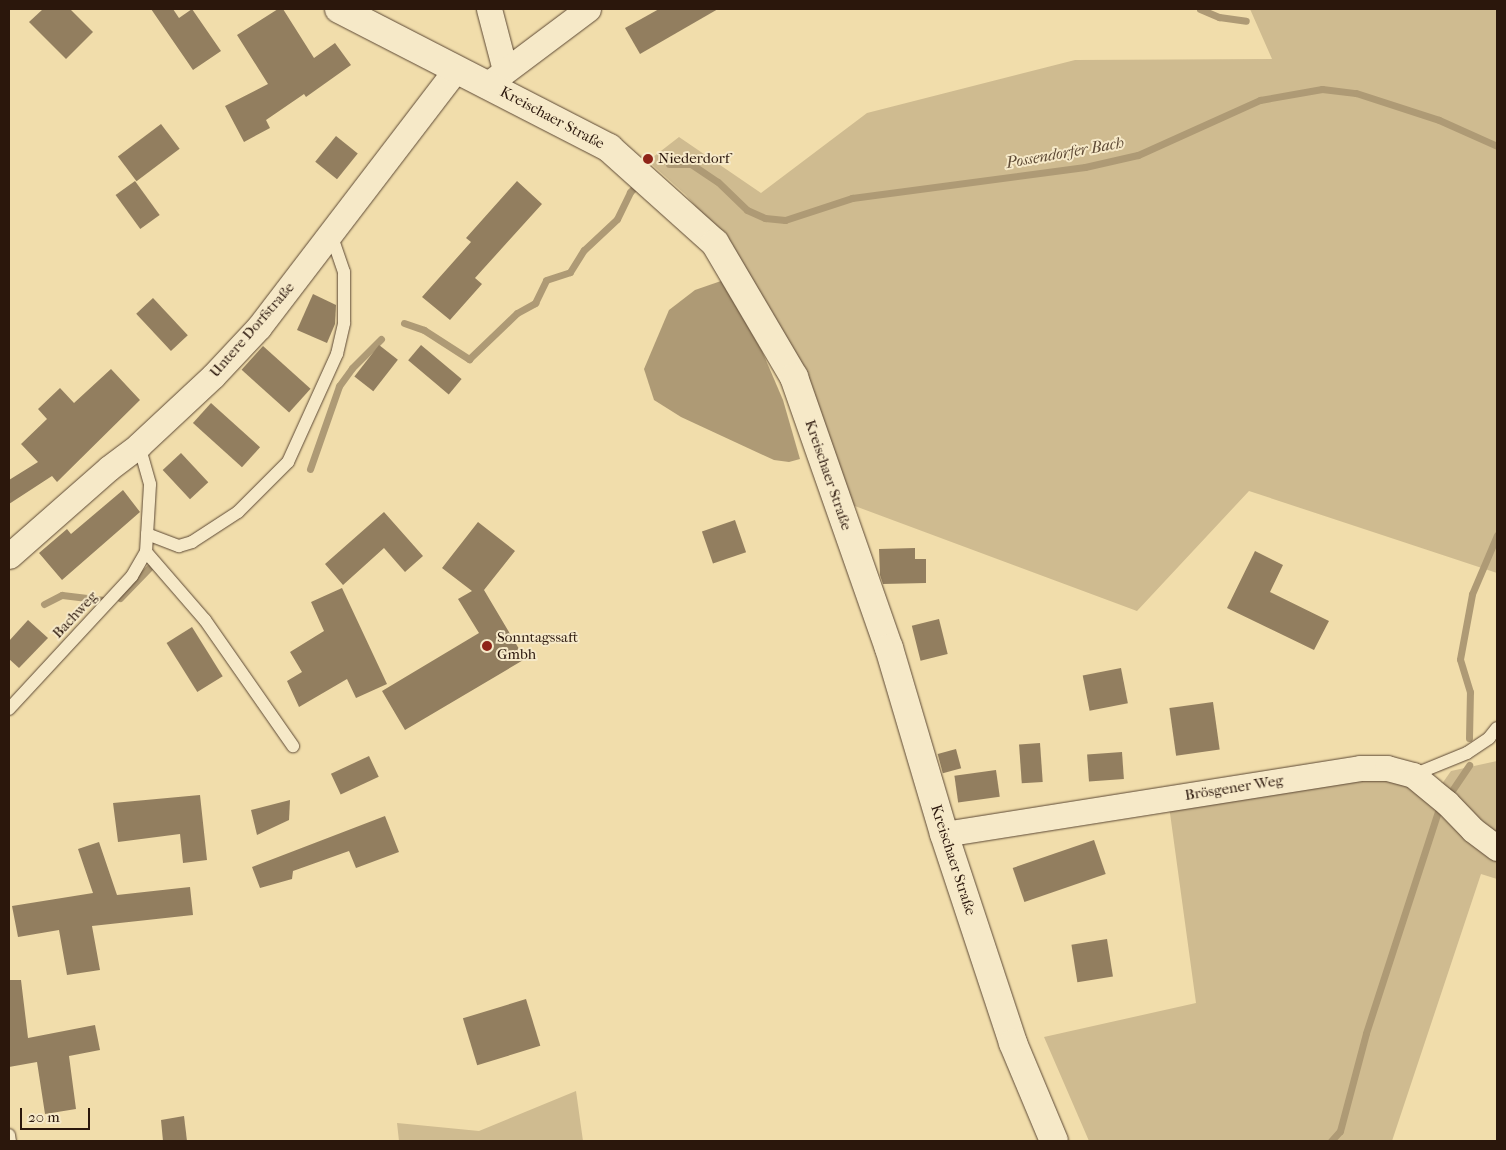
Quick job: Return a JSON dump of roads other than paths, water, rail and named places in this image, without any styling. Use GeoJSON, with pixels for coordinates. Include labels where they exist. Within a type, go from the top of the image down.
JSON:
{"type":"FeatureCollection","features":[{"type":"Feature","properties":{"kind":"main road","name":"Kreischaer Straße"},"geometry":{"type":"LineString","coordinates":[[339,9],[456,69],[496,77],[609,148],[715,243],[794,377],[888,648],[944,834],[1012,1043],[1054,1141]]}},
{"type":"Feature","properties":{"kind":"street"},"geometry":{"type":"LineString","coordinates":[[489,9],[496,77]]}},
{"type":"Feature","properties":{"kind":"street"},"geometry":{"type":"LineString","coordinates":[[496,77],[588,9]]}},
{"type":"Feature","properties":{"kind":"street","name":"Untere Dorfstraße"},"geometry":{"type":"LineString","coordinates":[[9,556],[109,468],[139,445],[213,376],[259,327],[456,69]]}},
{"type":"Feature","properties":{"kind":"street","name":"Brösgener Weg"},"geometry":{"type":"LineString","coordinates":[[944,834],[1360,768],[1387,768],[1413,775],[1447,803],[1473,830],[1497,848]]}},
{"type":"Feature","properties":{"kind":"lane"},"geometry":{"type":"LineString","coordinates":[[148,534],[179,546],[192,542],[238,512],[288,462],[337,354],[344,323],[344,272],[331,234]]}},
{"type":"Feature","properties":{"kind":"lane","name":"Bachweg"},"geometry":{"type":"LineString","coordinates":[[9,709],[132,576],[146,552],[150,484],[139,445]]}},
{"type":"Feature","properties":{"kind":"lane"},"geometry":{"type":"LineString","coordinates":[[146,552],[204,620],[293,746]]}},
{"type":"Feature","properties":{"kind":"lane"},"geometry":{"type":"LineString","coordinates":[[1413,775],[1467,753],[1489,738],[1497,728]]}},
{"type":"Feature","properties":{"kind":"lane"},"geometry":{"type":"LineString","coordinates":[[9,1135],[10,1141]]}},
{"type":"Feature","properties":{"kind":"waterway"},"geometry":{"type":"LineString","coordinates":[[1200,9],[1219,17],[1246,21]]}},
{"type":"Feature","properties":{"kind":"waterway","name":"Possendorfer Bach"},"geometry":{"type":"LineString","coordinates":[[669,164],[691,164],[718,182],[747,210],[765,218],[785,220],[852,198],[1085,167],[1138,155],[1260,100],[1322,89],[1356,93],[1439,120],[1497,146]]}},
{"type":"Feature","properties":{"kind":"waterway","name":"Possendorfer Bach"},"geometry":{"type":"LineString","coordinates":[[404,323],[424,330],[469,359],[517,313],[535,303],[546,280],[570,272],[584,250],[617,219],[630,192],[636,186]]}},
{"type":"Feature","properties":{"kind":"waterway","name":"Possendorfer Bach"},"geometry":{"type":"LineString","coordinates":[[310,469],[339,386],[352,368],[381,339]]}},
{"type":"Feature","properties":{"kind":"waterway"},"geometry":{"type":"LineString","coordinates":[[1469,738],[1470,692],[1460,659],[1472,594],[1497,535]]}},
{"type":"Feature","properties":{"kind":"waterway","name":"Possendorfer Bach"},"geometry":{"type":"LineString","coordinates":[[120,598],[149,568]]}},
{"type":"Feature","properties":{"kind":"waterway","name":"Possendorfer Bach"},"geometry":{"type":"LineString","coordinates":[[44,604],[62,595],[104,600]]}},
{"type":"Feature","properties":{"kind":"waterway"},"geometry":{"type":"LineString","coordinates":[[1453,789],[1469,765]]}},
{"type":"Feature","properties":{"kind":"waterway"},"geometry":{"type":"LineString","coordinates":[[1331,1141],[1340,1131],[1366,1033],[1438,811]]}},
{"type":"Feature","properties":{"kind":"place","name":"Niederdorf"},"geometry":{"type":"Point","coordinates":[648,159]}},
{"type":"Feature","properties":{"kind":"place","name":"Sonntagssaft Gmbh"},"geometry":{"type":"Point","coordinates":[487,646]}}]}
